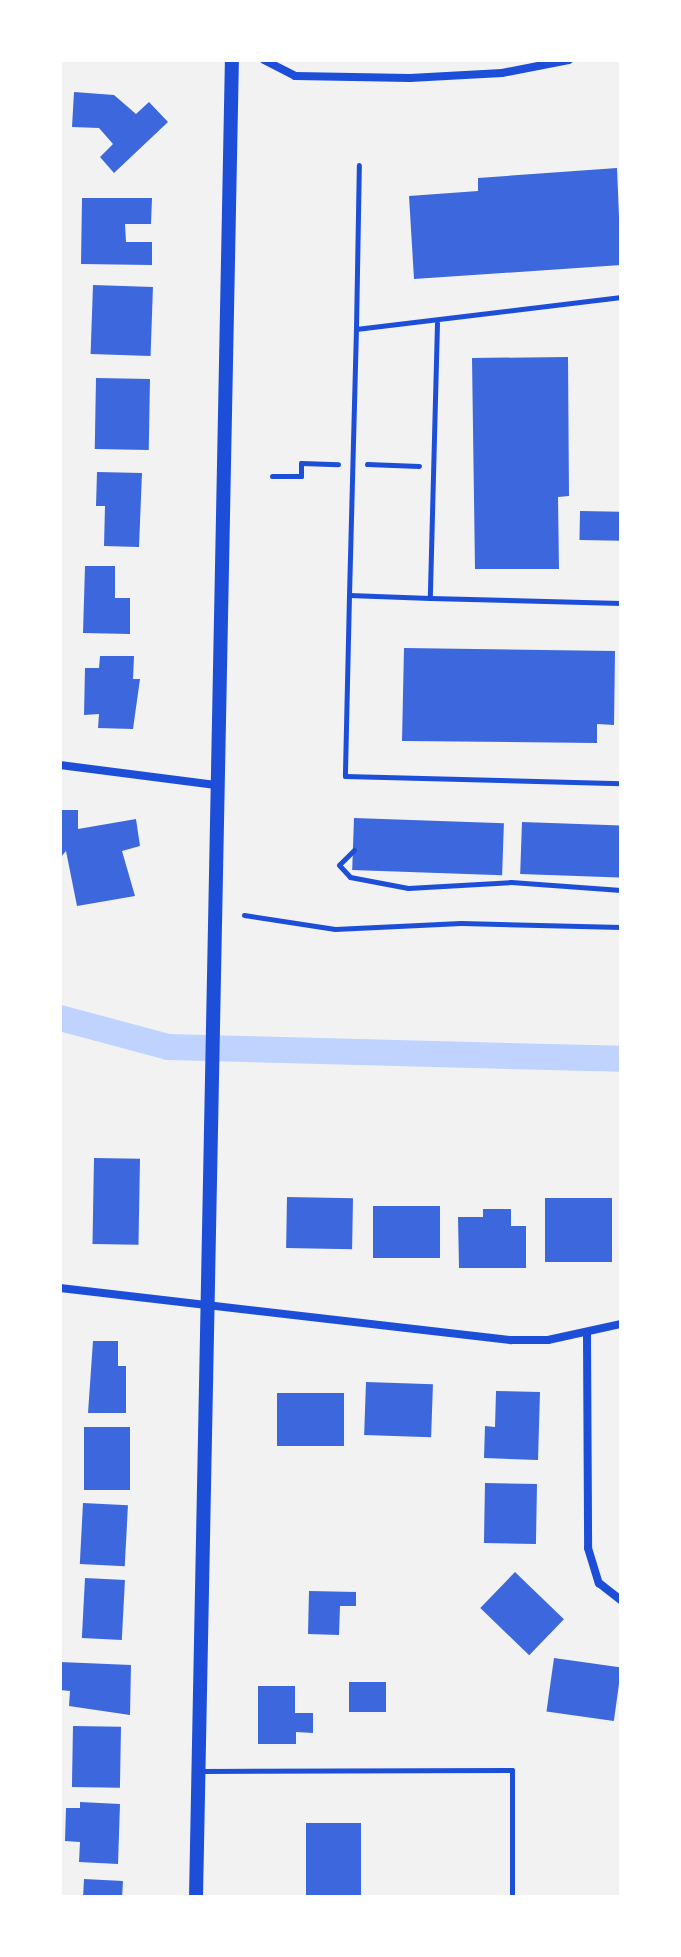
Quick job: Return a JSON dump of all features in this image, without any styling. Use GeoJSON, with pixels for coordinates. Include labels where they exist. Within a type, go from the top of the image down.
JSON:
{"type":"FeatureCollection","features":[{"type":"Feature","properties":{"kind":"street"},"geometry":{"type":"LineString","coordinates":[[196,1897],[208,1122],[232,60]]}},
{"type":"Feature","properties":{"kind":"street"},"geometry":{"type":"LineString","coordinates":[[264,60],[295,76],[410,78],[502,73],[569,60]]}},
{"type":"Feature","properties":{"kind":"street"},"geometry":{"type":"LineString","coordinates":[[60,765],[216,785]]}},
{"type":"Feature","properties":{"kind":"street"},"geometry":{"type":"LineString","coordinates":[[60,1288],[511,1340],[587,1335],[621,1324]]}},
{"type":"Feature","properties":{"kind":"street"},"geometry":{"type":"LineString","coordinates":[[587,1335],[588,1548],[599,1583],[617,1598]]}},
{"type":"Feature","properties":{"kind":"lane"},"geometry":{"type":"LineString","coordinates":[[359,165],[345,776],[621,783]]}},
{"type":"Feature","properties":{"kind":"lane"},"geometry":{"type":"LineString","coordinates":[[356,329],[437,323],[621,297]]}},
{"type":"Feature","properties":{"kind":"lane"},"geometry":{"type":"LineString","coordinates":[[430,598],[437,323]]}},
{"type":"Feature","properties":{"kind":"lane"},"geometry":{"type":"LineString","coordinates":[[349,595],[621,603]]}},
{"type":"Feature","properties":{"kind":"lane"},"geometry":{"type":"LineString","coordinates":[[197,1771],[512,1770],[512,1897]]}},
{"type":"Feature","properties":{"kind":"path"},"geometry":{"type":"LineString","coordinates":[[272,476],[301,476],[301,463],[338,464]]}},
{"type":"Feature","properties":{"kind":"path"},"geometry":{"type":"LineString","coordinates":[[367,464],[419,466]]}},
{"type":"Feature","properties":{"kind":"path"},"geometry":{"type":"LineString","coordinates":[[354,850],[342,857],[343,872],[382,885],[443,888],[511,882],[621,890]]}},
{"type":"Feature","properties":{"kind":"path"},"geometry":{"type":"LineString","coordinates":[[244,915],[335,929],[461,923],[621,927]]}},
{"type":"Feature","properties":{"kind":"building"},"geometry":{"type":"Polygon","coordinates":[[[74,92],[114,95],[136,114],[149,102],[168,122],[114,173],[100,157],[113,144],[99,128],[72,127],[74,92]]]}},
{"type":"Feature","properties":{"kind":"building"},"geometry":{"type":"Polygon","coordinates":[[[617,168],[621,265],[414,279],[409,196],[478,191],[478,178],[617,168]]]}},
{"type":"Feature","properties":{"kind":"building"},"geometry":{"type":"Polygon","coordinates":[[[82,198],[152,198],[151,224],[125,224],[126,242],[152,242],[152,265],[81,264],[82,198]]]}},
{"type":"Feature","properties":{"kind":"building"},"geometry":{"type":"Polygon","coordinates":[[[93,285],[153,287],[151,356],[91,354],[93,285]]]}},
{"type":"Feature","properties":{"kind":"building"},"geometry":{"type":"Polygon","coordinates":[[[568,357],[569,496],[558,497],[559,569],[475,569],[472,358],[568,357]]]}},
{"type":"Feature","properties":{"kind":"building"},"geometry":{"type":"Polygon","coordinates":[[[96,378],[150,379],[149,450],[95,449],[96,378]]]}},
{"type":"Feature","properties":{"kind":"building"},"geometry":{"type":"Polygon","coordinates":[[[97,472],[142,473],[139,547],[104,546],[105,506],[96,506],[97,472]]]}},
{"type":"Feature","properties":{"kind":"building"},"geometry":{"type":"Polygon","coordinates":[[[580,511],[621,512],[620,541],[579,540],[580,511]]]}},
{"type":"Feature","properties":{"kind":"building"},"geometry":{"type":"Polygon","coordinates":[[[85,566],[115,566],[115,598],[130,598],[130,634],[83,633],[85,566]]]}},
{"type":"Feature","properties":{"kind":"building"},"geometry":{"type":"Polygon","coordinates":[[[404,648],[615,651],[614,725],[597,724],[597,743],[402,741],[404,648]]]}},
{"type":"Feature","properties":{"kind":"building"},"geometry":{"type":"Polygon","coordinates":[[[100,656],[134,656],[133,679],[140,679],[133,729],[98,728],[99,714],[84,715],[85,668],[99,668],[100,656]]]}},
{"type":"Feature","properties":{"kind":"building"},"geometry":{"type":"Polygon","coordinates":[[[60,810],[78,810],[78,829],[136,819],[140,846],[122,851],[135,896],[77,906],[66,851],[60,858],[60,810]]]}},
{"type":"Feature","properties":{"kind":"building"},"geometry":{"type":"Polygon","coordinates":[[[354,818],[504,823],[502,875],[352,870],[354,818]]]}},
{"type":"Feature","properties":{"kind":"building"},"geometry":{"type":"Polygon","coordinates":[[[522,822],[621,825],[619,877],[520,874],[522,822]]]}},
{"type":"Feature","properties":{"kind":"building"},"geometry":{"type":"Polygon","coordinates":[[[94,1158],[140,1159],[138,1245],[92,1244],[94,1158]]]}},
{"type":"Feature","properties":{"kind":"building"},"geometry":{"type":"Polygon","coordinates":[[[287,1197],[353,1198],[352,1249],[286,1248],[287,1197]]]}},
{"type":"Feature","properties":{"kind":"building"},"geometry":{"type":"Polygon","coordinates":[[[545,1198],[612,1198],[612,1262],[545,1262],[545,1198]]]}},
{"type":"Feature","properties":{"kind":"building"},"geometry":{"type":"Polygon","coordinates":[[[373,1206],[440,1206],[440,1258],[373,1258],[373,1206]]]}},
{"type":"Feature","properties":{"kind":"building"},"geometry":{"type":"Polygon","coordinates":[[[483,1209],[511,1209],[511,1226],[526,1226],[526,1268],[459,1268],[458,1217],[483,1217],[483,1209]]]}},
{"type":"Feature","properties":{"kind":"building"},"geometry":{"type":"Polygon","coordinates":[[[93,1341],[118,1341],[118,1366],[126,1366],[126,1413],[88,1413],[93,1341]]]}},
{"type":"Feature","properties":{"kind":"building"},"geometry":{"type":"Polygon","coordinates":[[[366,1382],[433,1384],[431,1437],[364,1435],[366,1382]]]}},
{"type":"Feature","properties":{"kind":"building"},"geometry":{"type":"Polygon","coordinates":[[[496,1391],[540,1392],[538,1460],[484,1458],[485,1426],[495,1427],[496,1391]]]}},
{"type":"Feature","properties":{"kind":"building"},"geometry":{"type":"Polygon","coordinates":[[[277,1393],[344,1393],[344,1446],[277,1446],[277,1393]]]}},
{"type":"Feature","properties":{"kind":"building"},"geometry":{"type":"Polygon","coordinates":[[[84,1427],[130,1427],[130,1490],[84,1490],[84,1427]]]}},
{"type":"Feature","properties":{"kind":"building"},"geometry":{"type":"Polygon","coordinates":[[[485,1483],[537,1484],[536,1544],[484,1543],[485,1483]]]}},
{"type":"Feature","properties":{"kind":"building"},"geometry":{"type":"Polygon","coordinates":[[[83,1503],[128,1505],[125,1566],[80,1564],[83,1503]]]}},
{"type":"Feature","properties":{"kind":"building"},"geometry":{"type":"Polygon","coordinates":[[[515,1572],[564,1619],[529,1655],[480,1608],[515,1572]]]}},
{"type":"Feature","properties":{"kind":"building"},"geometry":{"type":"Polygon","coordinates":[[[85,1578],[125,1580],[122,1640],[82,1638],[85,1578]]]}},
{"type":"Feature","properties":{"kind":"building"},"geometry":{"type":"Polygon","coordinates":[[[309,1591],[356,1592],[356,1606],[340,1606],[339,1635],[308,1634],[309,1591]]]}},
{"type":"Feature","properties":{"kind":"building"},"geometry":{"type":"Polygon","coordinates":[[[554,1658],[621,1667],[614,1721],[546,1711],[554,1658]]]}},
{"type":"Feature","properties":{"kind":"building"},"geometry":{"type":"Polygon","coordinates":[[[60,1662],[131,1665],[130,1715],[69,1706],[70,1691],[60,1690],[60,1662]]]}},
{"type":"Feature","properties":{"kind":"building"},"geometry":{"type":"Polygon","coordinates":[[[349,1682],[386,1682],[386,1712],[349,1712],[349,1682]]]}},
{"type":"Feature","properties":{"kind":"building"},"geometry":{"type":"Polygon","coordinates":[[[258,1686],[295,1686],[295,1713],[313,1713],[313,1733],[296,1732],[296,1744],[258,1744],[258,1686]]]}},
{"type":"Feature","properties":{"kind":"building"},"geometry":{"type":"Polygon","coordinates":[[[73,1726],[121,1727],[120,1788],[72,1787],[73,1726]]]}},
{"type":"Feature","properties":{"kind":"building"},"geometry":{"type":"Polygon","coordinates":[[[80,1802],[120,1804],[118,1864],[79,1862],[80,1842],[65,1841],[66,1808],[80,1808],[80,1802]]]}},
{"type":"Feature","properties":{"kind":"building"},"geometry":{"type":"Polygon","coordinates":[[[306,1823],[361,1823],[361,1897],[306,1897],[306,1823]]]}},
{"type":"Feature","properties":{"kind":"building"},"geometry":{"type":"Polygon","coordinates":[[[84,1879],[123,1881],[122,1897],[83,1897],[84,1879]]]}},
{"type":"Feature","properties":{"kind":"waterway"},"geometry":{"type":"LineString","coordinates":[[60,1018],[168,1047],[621,1059]]}}]}
